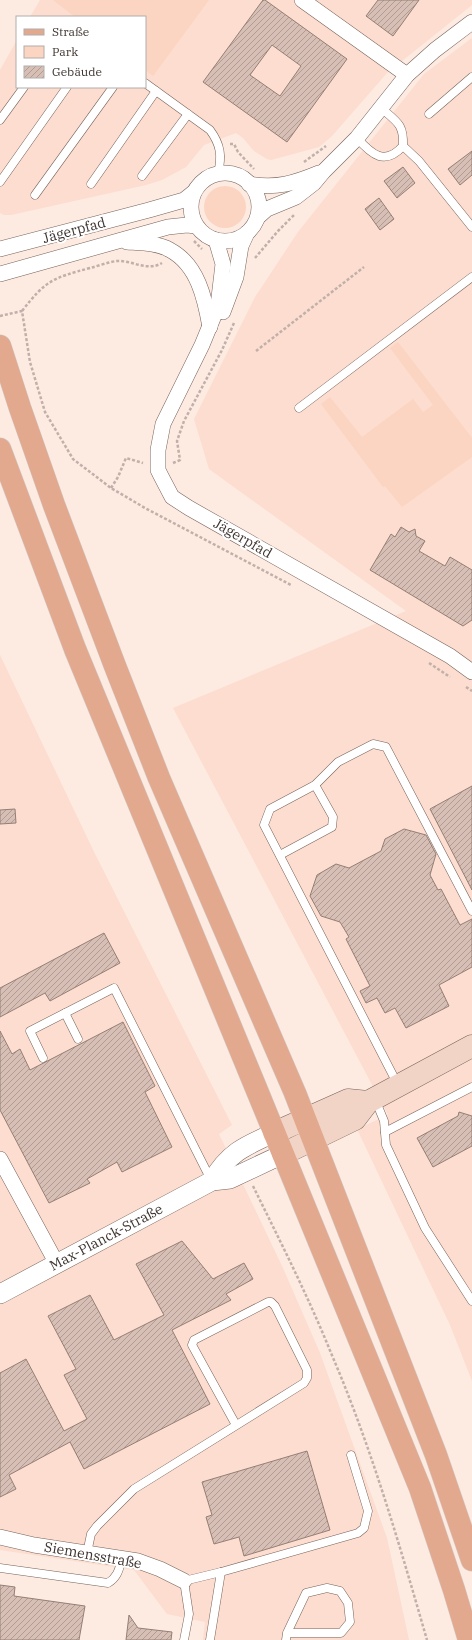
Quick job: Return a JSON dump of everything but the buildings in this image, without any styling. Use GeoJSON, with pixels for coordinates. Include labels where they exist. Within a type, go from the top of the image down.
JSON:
{"type":"FeatureCollection","features":[{"type":"Feature","properties":{"kind":"main road"},"geometry":{"type":"LineString","coordinates":[[0,346],[54,505],[153,764],[305,1119],[436,1455],[472,1560]]}},
{"type":"Feature","properties":{"kind":"main road"},"geometry":{"type":"LineString","coordinates":[[0,449],[74,649],[420,1488],[469,1640]]}},
{"type":"Feature","properties":{"kind":"main road","name":"Max-Planck-Straße"},"geometry":{"type":"LineString","coordinates":[[283,1154],[355,1119],[371,1100],[472,1046]]}},
{"type":"Feature","properties":{"kind":"main road","name":"Max-Planck-Straße"},"geometry":{"type":"LineString","coordinates":[[274,1133],[348,1100],[371,1100]]}},
{"type":"Feature","properties":{"kind":"street"},"geometry":{"type":"LineString","coordinates":[[302,0],[407,75]]}},
{"type":"Feature","properties":{"kind":"street"},"geometry":{"type":"LineString","coordinates":[[258,217],[267,209],[296,196],[314,183],[357,138],[407,75],[435,50],[472,22]]}},
{"type":"Feature","properties":{"kind":"street"},"geometry":{"type":"LineString","coordinates":[[194,233],[190,204],[194,192],[205,179],[218,174],[230,173],[253,177],[263,187],[280,186],[324,171]]}},
{"type":"Feature","properties":{"kind":"street"},"geometry":{"type":"LineString","coordinates":[[0,274],[168,227],[187,225],[194,233],[202,233],[216,240],[227,242],[238,239],[254,226],[258,217],[258,199],[253,177]]}},
{"type":"Feature","properties":{"kind":"street","name":"Jägerpfad"},"geometry":{"type":"LineString","coordinates":[[0,250],[184,200],[194,192]]}},
{"type":"Feature","properties":{"kind":"street","name":"Jägerpfad"},"geometry":{"type":"LineString","coordinates":[[247,233],[230,264],[232,291],[223,312],[210,328],[163,424],[158,450],[158,470],[172,496],[190,508],[443,652],[472,672]]}},
{"type":"Feature","properties":{"kind":"street"},"geometry":{"type":"LineString","coordinates":[[216,240],[230,264]]}},
{"type":"Feature","properties":{"kind":"street"},"geometry":{"type":"LineString","coordinates":[[118,241],[147,244],[169,249],[182,258],[195,276],[205,298],[210,328]]}},
{"type":"Feature","properties":{"kind":"street","name":"Max-Planck-Straße"},"geometry":{"type":"LineString","coordinates":[[212,1180],[221,1166],[233,1154],[245,1146],[274,1133]]}},
{"type":"Feature","properties":{"kind":"street","name":"Max-Planck-Straße"},"geometry":{"type":"LineString","coordinates":[[0,1294],[212,1180],[230,1179],[283,1154]]}},
{"type":"Feature","properties":{"kind":"street"},"geometry":{"type":"LineString","coordinates":[[0,1159],[57,1264]]}},
{"type":"Feature","properties":{"kind":"street","name":"Siemensstraße"},"geometry":{"type":"LineString","coordinates":[[0,1537],[34,1545],[138,1561],[160,1569],[184,1581]]}},
{"type":"Feature","properties":{"kind":"lane"},"geometry":{"type":"LineString","coordinates":[[429,114],[472,77]]}},
{"type":"Feature","properties":{"kind":"lane"},"geometry":{"type":"LineString","coordinates":[[146,84],[210,130],[218,141],[219,146],[220,166],[218,174]]}},
{"type":"Feature","properties":{"kind":"lane"},"geometry":{"type":"LineString","coordinates":[[0,120],[23,88]]}},
{"type":"Feature","properties":{"kind":"lane"},"geometry":{"type":"LineString","coordinates":[[0,182],[66,88]]}},
{"type":"Feature","properties":{"kind":"lane"},"geometry":{"type":"LineString","coordinates":[[35,195],[111,88]]}},
{"type":"Feature","properties":{"kind":"lane"},"geometry":{"type":"LineString","coordinates":[[91,184],[156,91]]}},
{"type":"Feature","properties":{"kind":"lane"},"geometry":{"type":"LineString","coordinates":[[357,138],[376,156],[386,157],[396,154],[403,146],[404,133],[398,123],[381,108]]}},
{"type":"Feature","properties":{"kind":"lane"},"geometry":{"type":"LineString","coordinates":[[142,176],[188,114]]}},
{"type":"Feature","properties":{"kind":"lane"},"geometry":{"type":"LineString","coordinates":[[403,146],[419,161],[472,227]]}},
{"type":"Feature","properties":{"kind":"lane"},"geometry":{"type":"LineString","coordinates":[[299,408],[472,277]]}},
{"type":"Feature","properties":{"kind":"lane"},"geometry":{"type":"LineString","coordinates":[[398,1086],[264,825],[270,809],[315,785],[338,762],[373,744],[386,747],[472,911]]}},
{"type":"Feature","properties":{"kind":"lane"},"geometry":{"type":"LineString","coordinates":[[280,855],[332,827],[333,817],[315,785]]}},
{"type":"Feature","properties":{"kind":"lane"},"geometry":{"type":"LineString","coordinates":[[43,1058],[30,1031],[114,988],[212,1180]]}},
{"type":"Feature","properties":{"kind":"lane"},"geometry":{"type":"LineString","coordinates":[[65,1013],[78,1039]]}},
{"type":"Feature","properties":{"kind":"lane"},"geometry":{"type":"LineString","coordinates":[[385,1132],[472,1087]]}},
{"type":"Feature","properties":{"kind":"lane"},"geometry":{"type":"LineString","coordinates":[[371,1100],[384,1121],[386,1145],[425,1228],[472,1301]]}},
{"type":"Feature","properties":{"kind":"lane"},"geometry":{"type":"LineString","coordinates":[[87,1553],[91,1534],[134,1489],[236,1425],[304,1382],[307,1378],[307,1370],[275,1306],[271,1302],[268,1302],[194,1340],[192,1345],[236,1425]]}},
{"type":"Feature","properties":{"kind":"lane"},"geometry":{"type":"LineString","coordinates":[[184,1640],[189,1614],[184,1581],[221,1572],[358,1532],[364,1528],[368,1511],[352,1454]]}},
{"type":"Feature","properties":{"kind":"lane"},"geometry":{"type":"LineString","coordinates":[[0,1568],[108,1583],[118,1575],[122,1558]]}},
{"type":"Feature","properties":{"kind":"lane"},"geometry":{"type":"LineString","coordinates":[[210,1640],[221,1572]]}},
{"type":"Feature","properties":{"kind":"lane"},"geometry":{"type":"LineString","coordinates":[[327,1588],[340,1591],[348,1603],[350,1622],[341,1633],[287,1636],[306,1593],[327,1588]]}},
{"type":"Feature","properties":{"kind":"path"},"geometry":{"type":"LineString","coordinates":[[303,162],[330,143]]}},
{"type":"Feature","properties":{"kind":"path"},"geometry":{"type":"LineString","coordinates":[[219,146],[234,144],[253,177]]}},
{"type":"Feature","properties":{"kind":"path"},"geometry":{"type":"LineString","coordinates":[[194,233],[206,259],[211,263],[249,264],[295,214]]}},
{"type":"Feature","properties":{"kind":"path"},"geometry":{"type":"LineString","coordinates":[[22,311],[46,284],[59,277],[117,261],[147,267],[157,266],[164,262],[169,249]]}},
{"type":"Feature","properties":{"kind":"path"},"geometry":{"type":"LineString","coordinates":[[256,351],[364,267]]}},
{"type":"Feature","properties":{"kind":"path"},"geometry":{"type":"LineString","coordinates":[[111,488],[118,477],[126,458],[136,460],[158,470],[180,460],[177,441],[184,421],[222,350],[236,316]]}},
{"type":"Feature","properties":{"kind":"path"},"geometry":{"type":"LineString","coordinates":[[257,1167],[262,1177],[252,1185],[315,1315],[357,1417],[390,1513],[427,1640]]}},
{"type":"Feature","properties":{"kind":"shaded area"},"geometry":{"type":"Polygon","coordinates":[[[40,0],[472,0],[472,5],[387,73],[332,136],[319,147],[271,160],[254,151],[243,138],[236,133],[204,145],[186,167],[162,180],[146,185],[11,215],[4,215],[0,213],[0,70],[16,42],[16,88],[146,88],[146,16],[31,16],[40,0]]]}},
{"type":"Feature","properties":{"kind":"shaded area"},"geometry":{"type":"Polygon","coordinates":[[[472,38],[472,1381],[450,1325],[357,1129],[388,1115],[173,708],[406,611],[209,469],[194,419],[255,297],[298,232],[424,74],[472,38]]]}},
{"type":"Feature","properties":{"kind":"shaded area"},"geometry":{"type":"Polygon","coordinates":[[[0,655],[95,854],[232,1125],[219,1134],[282,1266],[320,1353],[387,1538],[409,1640],[203,1640],[205,1622],[167,1614],[134,1570],[0,1550],[0,655]]]}},
{"type":"Feature","properties":{"kind":"green space"},"geometry":{"type":"Polygon","coordinates":[[[53,0],[209,0],[153,76],[146,71],[146,16],[74,16],[53,0]]]}},
{"type":"Feature","properties":{"kind":"green space"},"geometry":{"type":"Polygon","coordinates":[[[221,186],[229,186],[237,189],[243,195],[246,207],[243,219],[237,225],[229,228],[221,228],[213,225],[207,219],[204,211],[204,203],[207,195],[213,189],[221,186]]]}},
{"type":"Feature","properties":{"kind":"green space"},"geometry":{"type":"Polygon","coordinates":[[[398,342],[472,438],[472,457],[402,507],[385,486],[383,487],[321,404],[330,397],[362,437],[413,399],[423,412],[433,405],[390,348],[398,342]]]}}]}
